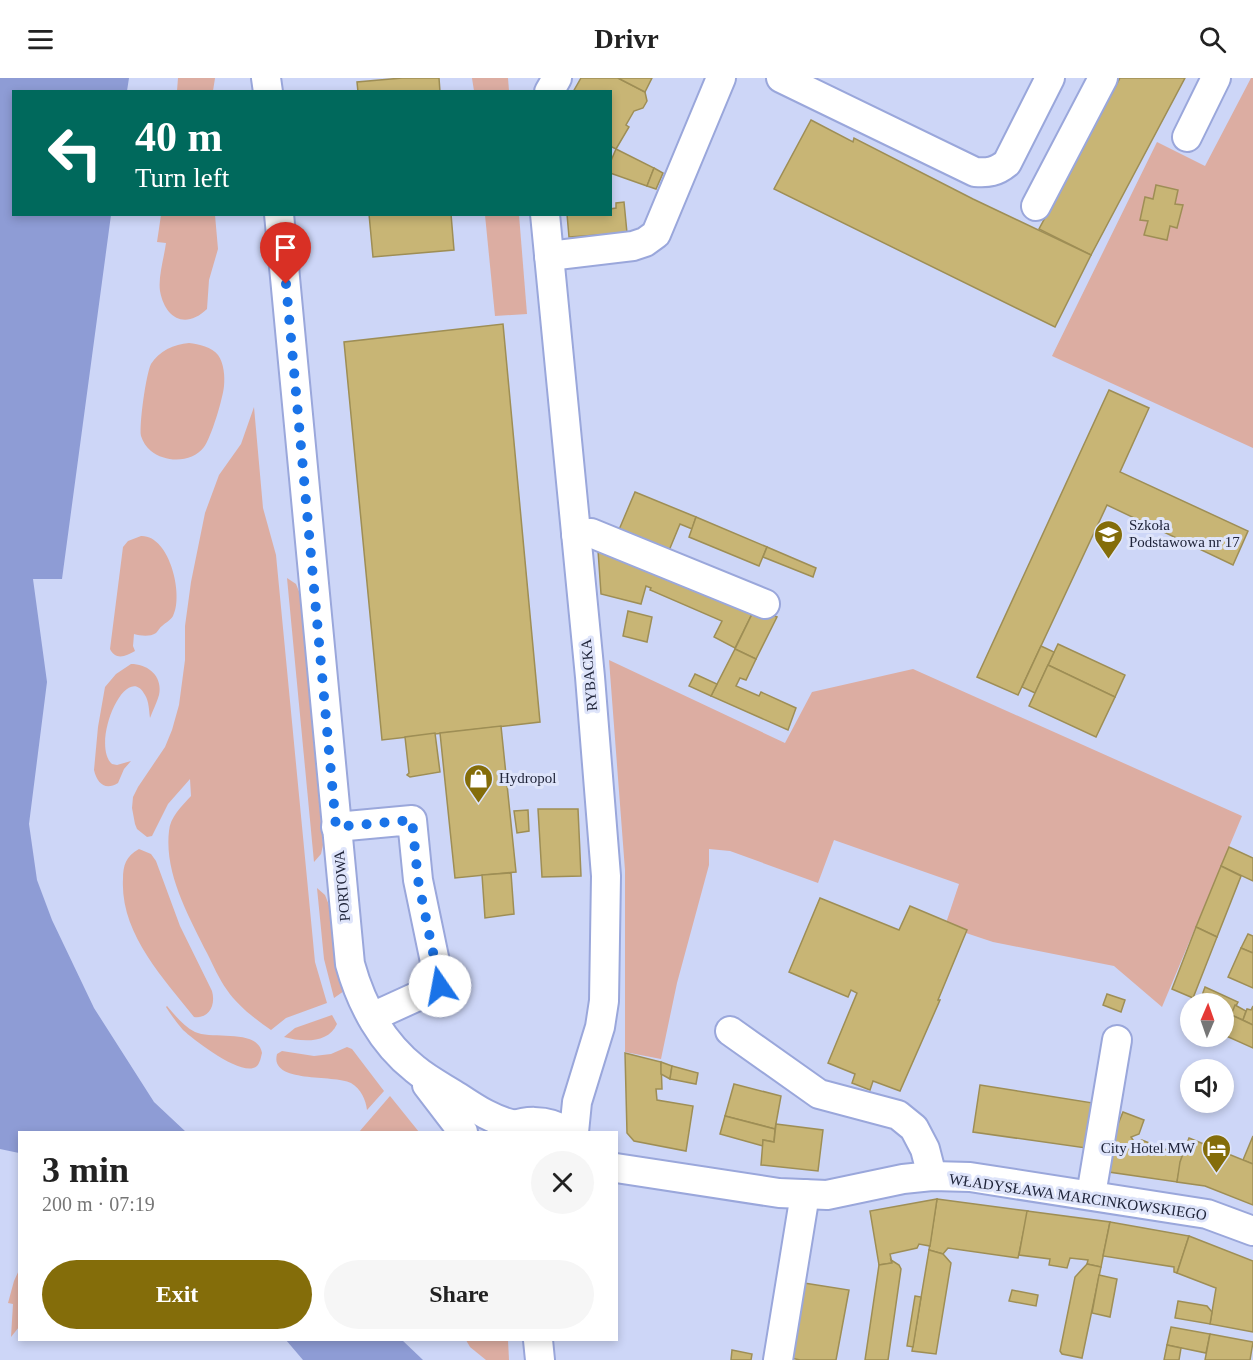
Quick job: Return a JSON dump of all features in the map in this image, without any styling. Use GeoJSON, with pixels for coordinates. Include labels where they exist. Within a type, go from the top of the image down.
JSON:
{"type":"FeatureCollection","features":[{"type":"Feature","properties":{"kind":"street"},"geometry":{"type":"LineString","coordinates":[[549,256],[633,246],[645,242],[656,234],[721,78]]}},
{"type":"Feature","properties":{"kind":"street"},"geometry":{"type":"LineString","coordinates":[[781,78],[975,172],[988,173],[999,170],[1007,163],[1050,78]]}},
{"type":"Feature","properties":{"kind":"street"},"geometry":{"type":"LineString","coordinates":[[1036,206],[1103,78]]}},
{"type":"Feature","properties":{"kind":"street"},"geometry":{"type":"LineString","coordinates":[[1186,137],[1216,78]]}},
{"type":"Feature","properties":{"kind":"street","name":"PORTOWA"},"geometry":{"type":"LineString","coordinates":[[279,216],[350,964],[357,990],[372,1017],[403,1059],[417,1071],[509,1129]]}},
{"type":"Feature","properties":{"kind":"street","name":"RYBACKA"},"geometry":{"type":"LineString","coordinates":[[545,216],[590,676],[606,876],[606,967],[600,1027],[577,1102],[574,1131]]}},
{"type":"Feature","properties":{"kind":"street"},"geometry":{"type":"LineString","coordinates":[[576,534],[591,532],[765,604]]}},
{"type":"Feature","properties":{"kind":"street"},"geometry":{"type":"LineString","coordinates":[[336,827],[412,820],[418,880],[440,986],[372,1017]]}},
{"type":"Feature","properties":{"kind":"street"},"geometry":{"type":"LineString","coordinates":[[730,1031],[819,1094],[898,1115],[914,1128],[925,1149],[932,1176]]}},
{"type":"Feature","properties":{"kind":"street"},"geometry":{"type":"LineString","coordinates":[[1091,1195],[1117,1040]]}},
{"type":"Feature","properties":{"kind":"street","name":"PORTOWA"},"geometry":{"type":"LineString","coordinates":[[417,1071],[462,1131]]}},
{"type":"Feature","properties":{"kind":"street"},"geometry":{"type":"LineString","coordinates":[[509,1129],[529,1122],[543,1122],[566,1131]]}},
{"type":"Feature","properties":{"kind":"street","name":"WŁADYSŁAWA MARCINKOWSKIEGO"},"geometry":{"type":"LineString","coordinates":[[618,1168],[779,1193],[827,1195],[903,1179],[932,1176],[970,1177],[1207,1214],[1253,1232]]}},
{"type":"Feature","properties":{"kind":"street"},"geometry":{"type":"LineString","coordinates":[[778,1360],[805,1194]]}},
{"type":"Feature","properties":{"kind":"shaded area"},"geometry":{"type":"Polygon","coordinates":[[[178,78],[215,78],[213,90],[177,90],[178,78]]]}},
{"type":"Feature","properties":{"kind":"shaded area"},"geometry":{"type":"Polygon","coordinates":[[[472,78],[508,78],[509,90],[474,90],[472,78]]]}},
{"type":"Feature","properties":{"kind":"shaded area"},"geometry":{"type":"Polygon","coordinates":[[[1253,78],[1253,448],[1052,356],[1157,142],[1205,166],[1253,78]]]}},
{"type":"Feature","properties":{"kind":"shaded area"},"geometry":{"type":"Polygon","coordinates":[[[161,216],[215,216],[218,249],[209,280],[207,309],[199,315],[184,320],[171,314],[166,308],[160,291],[160,280],[166,243],[157,242],[161,216]]]}},
{"type":"Feature","properties":{"kind":"shaded area"},"geometry":{"type":"Polygon","coordinates":[[[485,216],[519,216],[527,314],[495,316],[485,216]]]}},
{"type":"Feature","properties":{"kind":"shaded area"},"geometry":{"type":"Polygon","coordinates":[[[189,343],[209,348],[218,355],[224,370],[223,392],[213,427],[204,447],[193,456],[179,460],[164,458],[151,451],[141,436],[145,388],[151,364],[158,355],[172,347],[189,343]]]}},
{"type":"Feature","properties":{"kind":"shaded area"},"geometry":{"type":"Polygon","coordinates":[[[254,407],[263,508],[276,555],[315,962],[327,1003],[286,1018],[271,1030],[242,1007],[224,986],[186,910],[174,879],[168,847],[169,831],[174,816],[191,796],[190,779],[168,804],[152,836],[147,837],[137,829],[132,808],[133,797],[138,787],[165,747],[179,705],[185,660],[185,626],[205,513],[219,475],[241,444],[254,407]]]}},
{"type":"Feature","properties":{"kind":"shaded area"},"geometry":{"type":"Polygon","coordinates":[[[141,536],[151,538],[160,545],[167,556],[175,582],[176,607],[172,618],[156,633],[145,636],[134,634],[135,651],[125,656],[118,656],[110,649],[123,547],[128,541],[141,536]]]}},
{"type":"Feature","properties":{"kind":"shaded area"},"geometry":{"type":"Polygon","coordinates":[[[287,578],[296,584],[300,594],[323,845],[321,854],[314,862],[287,578]]]}},
{"type":"Feature","properties":{"kind":"shaded area"},"geometry":{"type":"Polygon","coordinates":[[[609,660],[785,743],[812,692],[913,669],[1242,816],[1162,1007],[1114,966],[993,942],[945,926],[959,884],[834,840],[818,883],[730,851],[709,849],[709,865],[677,983],[661,1059],[625,1052],[625,870],[609,660]]]}},
{"type":"Feature","properties":{"kind":"shaded area"},"geometry":{"type":"Polygon","coordinates":[[[131,664],[143,666],[153,672],[159,682],[159,695],[150,718],[146,697],[137,687],[129,688],[120,696],[108,724],[105,740],[106,754],[112,764],[131,761],[124,769],[118,783],[105,786],[99,782],[94,770],[105,687],[116,674],[131,664]]]}},
{"type":"Feature","properties":{"kind":"shaded area"},"geometry":{"type":"Polygon","coordinates":[[[139,849],[151,854],[156,861],[180,926],[212,991],[212,1006],[204,1016],[194,1017],[169,987],[146,954],[128,918],[124,899],[124,869],[128,858],[139,849]]]}},
{"type":"Feature","properties":{"kind":"shaded area"},"geometry":{"type":"Polygon","coordinates":[[[317,888],[325,895],[329,905],[333,946],[344,991],[334,998],[324,959],[317,888]]]}},
{"type":"Feature","properties":{"kind":"shaded area"},"geometry":{"type":"Polygon","coordinates":[[[167,1006],[183,1024],[195,1032],[244,1037],[252,1040],[259,1045],[262,1053],[258,1065],[251,1069],[219,1057],[183,1030],[167,1006]]]}},
{"type":"Feature","properties":{"kind":"shaded area"},"geometry":{"type":"Polygon","coordinates":[[[332,1015],[337,1024],[333,1031],[321,1038],[299,1040],[284,1037],[295,1028],[332,1015]]]}},
{"type":"Feature","properties":{"kind":"shaded area"},"geometry":{"type":"Polygon","coordinates":[[[347,1047],[352,1049],[384,1091],[367,1110],[358,1088],[351,1083],[292,1074],[283,1070],[277,1063],[277,1054],[282,1051],[314,1056],[331,1054],[347,1047]]]}},
{"type":"Feature","properties":{"kind":"shaded area"},"geometry":{"type":"Polygon","coordinates":[[[390,1096],[418,1131],[360,1131],[390,1096]]]}},
{"type":"Feature","properties":{"kind":"shaded area"},"geometry":{"type":"Polygon","coordinates":[[[18,1272],[18,1328],[11,1337],[13,1304],[8,1303],[18,1272]]]}},
{"type":"Feature","properties":{"kind":"shaded area"},"geometry":{"type":"Polygon","coordinates":[[[467,1341],[508,1341],[509,1360],[486,1360],[470,1347],[467,1341]]]}},
{"type":"Feature","properties":{"kind":"water"},"geometry":{"type":"Polygon","coordinates":[[[0,78],[129,78],[127,90],[12,90],[12,216],[111,216],[62,579],[33,579],[47,682],[29,824],[37,880],[52,920],[94,1008],[154,1102],[185,1131],[18,1131],[18,1153],[0,1149],[0,78]]]}},
{"type":"Feature","properties":{"kind":"water"},"geometry":{"type":"Polygon","coordinates":[[[287,1341],[403,1341],[423,1360],[303,1360],[287,1341]]]}},
{"type":"Feature","properties":{"kind":"building"},"geometry":{"type":"Polygon","coordinates":[[[402,78],[439,78],[440,90],[358,90],[357,82],[402,78]]]}},
{"type":"Feature","properties":{"kind":"building"},"geometry":{"type":"Polygon","coordinates":[[[581,78],[618,78],[645,92],[647,101],[643,108],[634,111],[626,125],[629,127],[616,149],[612,147],[612,90],[574,90],[581,78]]]}},
{"type":"Feature","properties":{"kind":"building"},"geometry":{"type":"Polygon","coordinates":[[[618,78],[652,78],[645,92],[618,78]]]}},
{"type":"Feature","properties":{"kind":"building"},"geometry":{"type":"Polygon","coordinates":[[[1120,78],[1185,78],[1091,255],[1039,229],[1120,78]]]}},
{"type":"Feature","properties":{"kind":"building"},"geometry":{"type":"Polygon","coordinates":[[[811,120],[853,142],[854,138],[973,199],[1091,255],[1055,327],[774,189],[811,120]]]}},
{"type":"Feature","properties":{"kind":"building"},"geometry":{"type":"Polygon","coordinates":[[[616,149],[654,168],[647,186],[612,174],[612,158],[616,149]]]}},
{"type":"Feature","properties":{"kind":"building"},"geometry":{"type":"Polygon","coordinates":[[[654,168],[663,173],[656,189],[647,186],[654,168]]]}},
{"type":"Feature","properties":{"kind":"building"},"geometry":{"type":"Polygon","coordinates":[[[1156,185],[1178,190],[1175,204],[1183,205],[1177,228],[1170,226],[1167,240],[1144,235],[1148,221],[1140,220],[1145,197],[1153,199],[1156,185]]]}},
{"type":"Feature","properties":{"kind":"building"},"geometry":{"type":"Polygon","coordinates":[[[624,202],[627,233],[569,237],[567,216],[612,216],[612,209],[616,208],[616,203],[624,202]]]}},
{"type":"Feature","properties":{"kind":"building"},"geometry":{"type":"Polygon","coordinates":[[[369,216],[451,216],[454,250],[373,257],[369,216]]]}},
{"type":"Feature","properties":{"kind":"building"},"geometry":{"type":"Polygon","coordinates":[[[503,324],[540,722],[382,740],[344,342],[503,324]]]}},
{"type":"Feature","properties":{"kind":"building"},"geometry":{"type":"Polygon","coordinates":[[[1109,390],[1149,408],[1120,472],[1248,531],[1233,565],[1107,505],[1018,695],[977,677],[1109,390]]]}},
{"type":"Feature","properties":{"kind":"building"},"geometry":{"type":"Polygon","coordinates":[[[635,492],[696,517],[692,529],[680,524],[668,553],[618,532],[635,492]]]}},
{"type":"Feature","properties":{"kind":"building"},"geometry":{"type":"Polygon","coordinates":[[[696,517],[767,547],[759,566],[689,537],[696,517]]]}},
{"type":"Feature","properties":{"kind":"building"},"geometry":{"type":"Polygon","coordinates":[[[767,547],[816,568],[813,577],[763,557],[767,547]]]}},
{"type":"Feature","properties":{"kind":"building"},"geometry":{"type":"Polygon","coordinates":[[[598,550],[755,608],[735,648],[714,637],[722,621],[650,590],[651,588],[646,586],[641,604],[601,594],[598,550]]]}},
{"type":"Feature","properties":{"kind":"building"},"geometry":{"type":"Polygon","coordinates":[[[755,608],[777,617],[756,659],[735,649],[755,608]]]}},
{"type":"Feature","properties":{"kind":"building"},"geometry":{"type":"Polygon","coordinates":[[[628,611],[652,617],[647,642],[623,636],[628,611]]]}},
{"type":"Feature","properties":{"kind":"building"},"geometry":{"type":"Polygon","coordinates":[[[1058,644],[1125,675],[1115,697],[1048,665],[1058,644]]]}},
{"type":"Feature","properties":{"kind":"building"},"geometry":{"type":"Polygon","coordinates":[[[1041,646],[1054,652],[1035,693],[1022,687],[1041,646]]]}},
{"type":"Feature","properties":{"kind":"building"},"geometry":{"type":"Polygon","coordinates":[[[735,649],[756,659],[746,680],[740,678],[736,686],[759,696],[761,692],[796,708],[788,730],[711,696],[735,649]]]}},
{"type":"Feature","properties":{"kind":"building"},"geometry":{"type":"Polygon","coordinates":[[[1048,665],[1115,697],[1096,737],[1029,706],[1048,665]]]}},
{"type":"Feature","properties":{"kind":"building"},"geometry":{"type":"Polygon","coordinates":[[[695,674],[717,684],[711,696],[689,686],[695,674]]]}},
{"type":"Feature","properties":{"kind":"building","name":"Hydropol"},"geometry":{"type":"Polygon","coordinates":[[[501,726],[516,872],[455,878],[440,733],[501,726]]]}},
{"type":"Feature","properties":{"kind":"building"},"geometry":{"type":"Polygon","coordinates":[[[435,733],[440,772],[410,777],[407,775],[409,773],[405,737],[435,733]]]}},
{"type":"Feature","properties":{"kind":"building"},"geometry":{"type":"Polygon","coordinates":[[[538,809],[578,809],[581,876],[542,877],[538,809]]]}},
{"type":"Feature","properties":{"kind":"building"},"geometry":{"type":"Polygon","coordinates":[[[528,810],[529,831],[517,833],[514,811],[528,810]]]}},
{"type":"Feature","properties":{"kind":"building"},"geometry":{"type":"Polygon","coordinates":[[[1229,847],[1253,858],[1253,881],[1221,866],[1229,847]]]}},
{"type":"Feature","properties":{"kind":"building"},"geometry":{"type":"Polygon","coordinates":[[[1221,866],[1241,876],[1217,937],[1196,927],[1221,866]]]}},
{"type":"Feature","properties":{"kind":"building"},"geometry":{"type":"Polygon","coordinates":[[[511,873],[514,914],[485,918],[482,875],[511,873]]]}},
{"type":"Feature","properties":{"kind":"building"},"geometry":{"type":"Polygon","coordinates":[[[820,898],[899,930],[910,906],[967,930],[938,1000],[940,1000],[900,1091],[873,1081],[870,1090],[852,1083],[855,1074],[828,1063],[857,993],[851,990],[848,997],[789,972],[820,898]]]}},
{"type":"Feature","properties":{"kind":"building"},"geometry":{"type":"Polygon","coordinates":[[[1196,927],[1217,937],[1195,993],[1181,993],[1172,989],[1196,927]]]}},
{"type":"Feature","properties":{"kind":"building"},"geometry":{"type":"Polygon","coordinates":[[[1248,934],[1253,936],[1253,953],[1241,948],[1248,934]]]}},
{"type":"Feature","properties":{"kind":"building"},"geometry":{"type":"Polygon","coordinates":[[[1241,948],[1253,953],[1253,988],[1228,977],[1241,948]]]}},
{"type":"Feature","properties":{"kind":"building"},"geometry":{"type":"Polygon","coordinates":[[[1205,987],[1218,993],[1203,993],[1205,987]]]}},
{"type":"Feature","properties":{"kind":"building"},"geometry":{"type":"Polygon","coordinates":[[[1107,994],[1125,1000],[1121,1012],[1103,1005],[1107,994]]]}},
{"type":"Feature","properties":{"kind":"building"},"geometry":{"type":"Polygon","coordinates":[[[1235,1005],[1246,1011],[1243,1020],[1234,1016],[1235,1005]]]}},
{"type":"Feature","properties":{"kind":"building"},"geometry":{"type":"Polygon","coordinates":[[[1253,1006],[1253,1025],[1243,1020],[1247,1009],[1251,1010],[1253,1006]]]}},
{"type":"Feature","properties":{"kind":"building"},"geometry":{"type":"Polygon","coordinates":[[[1234,1016],[1253,1025],[1253,1048],[1234,1039],[1234,1016]]]}},
{"type":"Feature","properties":{"kind":"building"},"geometry":{"type":"Polygon","coordinates":[[[625,1053],[661,1062],[662,1089],[656,1089],[657,1100],[693,1106],[686,1151],[634,1141],[627,1133],[625,1053]]]}},
{"type":"Feature","properties":{"kind":"building"},"geometry":{"type":"Polygon","coordinates":[[[661,1062],[672,1066],[670,1079],[661,1074],[661,1062]]]}},
{"type":"Feature","properties":{"kind":"building"},"geometry":{"type":"Polygon","coordinates":[[[672,1066],[698,1073],[696,1084],[670,1079],[672,1066]]]}},
{"type":"Feature","properties":{"kind":"building"},"geometry":{"type":"Polygon","coordinates":[[[734,1084],[781,1096],[775,1129],[725,1116],[734,1084]]]}},
{"type":"Feature","properties":{"kind":"building"},"geometry":{"type":"Polygon","coordinates":[[[980,1085],[1093,1103],[1086,1148],[973,1132],[980,1085]]]}},
{"type":"Feature","properties":{"kind":"building"},"geometry":{"type":"Polygon","coordinates":[[[1123,1112],[1144,1120],[1139,1134],[1131,1137],[1135,1143],[1142,1140],[1182,1156],[1177,1182],[1102,1171],[1104,1158],[1123,1112]]]}},
{"type":"Feature","properties":{"kind":"building"},"geometry":{"type":"Polygon","coordinates":[[[725,1116],[775,1129],[774,1142],[763,1140],[763,1146],[720,1134],[725,1116]]]}},
{"type":"Feature","properties":{"kind":"building"},"geometry":{"type":"Polygon","coordinates":[[[776,1124],[823,1130],[818,1171],[761,1165],[763,1140],[774,1142],[776,1124]]]}},
{"type":"Feature","properties":{"kind":"building"},"geometry":{"type":"Polygon","coordinates":[[[1253,1136],[1253,1164],[1243,1160],[1253,1136]]]}},
{"type":"Feature","properties":{"kind":"building","name":"City Hotel MW"},"geometry":{"type":"Polygon","coordinates":[[[1189,1138],[1253,1164],[1253,1205],[1205,1186],[1177,1182],[1180,1162],[1189,1138]]]}},
{"type":"Feature","properties":{"kind":"building"},"geometry":{"type":"Polygon","coordinates":[[[937,1199],[1028,1211],[1018,1258],[948,1248],[943,1254],[929,1250],[937,1199]]]}},
{"type":"Feature","properties":{"kind":"building"},"geometry":{"type":"Polygon","coordinates":[[[937,1199],[930,1246],[919,1244],[917,1248],[890,1254],[892,1263],[879,1265],[870,1211],[937,1199]]]}},
{"type":"Feature","properties":{"kind":"building"},"geometry":{"type":"Polygon","coordinates":[[[1027,1211],[1110,1222],[1101,1267],[1087,1264],[1088,1260],[1070,1258],[1067,1268],[1049,1265],[1050,1259],[1019,1255],[1027,1211]]]}},
{"type":"Feature","properties":{"kind":"building"},"geometry":{"type":"Polygon","coordinates":[[[1110,1222],[1189,1236],[1177,1273],[1174,1272],[1174,1267],[1103,1256],[1110,1222]]]}},
{"type":"Feature","properties":{"kind":"building"},"geometry":{"type":"Polygon","coordinates":[[[1189,1236],[1253,1261],[1253,1332],[1210,1324],[1216,1288],[1177,1273],[1189,1236]]]}},
{"type":"Feature","properties":{"kind":"building"},"geometry":{"type":"Polygon","coordinates":[[[929,1250],[943,1254],[951,1263],[936,1354],[912,1351],[929,1250]]]}},
{"type":"Feature","properties":{"kind":"building"},"geometry":{"type":"Polygon","coordinates":[[[891,1260],[901,1269],[888,1360],[865,1360],[879,1265],[892,1263],[891,1260]]]}},
{"type":"Feature","properties":{"kind":"building"},"geometry":{"type":"Polygon","coordinates":[[[1087,1264],[1101,1267],[1082,1358],[1062,1354],[1060,1351],[1075,1277],[1087,1264]]]}},
{"type":"Feature","properties":{"kind":"building"},"geometry":{"type":"Polygon","coordinates":[[[1099,1275],[1117,1279],[1110,1317],[1092,1313],[1099,1275]]]}},
{"type":"Feature","properties":{"kind":"building"},"geometry":{"type":"Polygon","coordinates":[[[804,1283],[849,1290],[836,1360],[791,1358],[804,1283]]]}},
{"type":"Feature","properties":{"kind":"building"},"geometry":{"type":"Polygon","coordinates":[[[1012,1290],[1038,1295],[1036,1306],[1009,1301],[1012,1290]]]}},
{"type":"Feature","properties":{"kind":"building"},"geometry":{"type":"Polygon","coordinates":[[[915,1296],[921,1297],[913,1347],[907,1346],[915,1296]]]}},
{"type":"Feature","properties":{"kind":"building"},"geometry":{"type":"Polygon","coordinates":[[[1178,1301],[1207,1306],[1212,1312],[1210,1324],[1175,1318],[1178,1301]]]}},
{"type":"Feature","properties":{"kind":"building"},"geometry":{"type":"Polygon","coordinates":[[[1171,1327],[1210,1334],[1206,1353],[1167,1345],[1171,1327]]]}},
{"type":"Feature","properties":{"kind":"building"},"geometry":{"type":"Polygon","coordinates":[[[1210,1334],[1253,1342],[1250,1360],[1205,1360],[1210,1334]]]}},
{"type":"Feature","properties":{"kind":"building"},"geometry":{"type":"Polygon","coordinates":[[[1167,1345],[1181,1348],[1179,1360],[1164,1360],[1167,1345]]]}},
{"type":"Feature","properties":{"kind":"building"},"geometry":{"type":"Polygon","coordinates":[[[732,1350],[752,1354],[751,1360],[731,1360],[732,1350]]]}},
{"type":"Feature","properties":{"kind":"place","name":"Szkoła Podstawowa nr 17"},"geometry":{"type":"Point","coordinates":[1108,560]}},
{"type":"Feature","properties":{"kind":"place","name":"Hydropol"},"geometry":{"type":"Point","coordinates":[478,804]}},
{"type":"Feature","properties":{"kind":"place","name":"City Hotel MW"},"geometry":{"type":"Point","coordinates":[1216,1174]}},
{"type":"Feature","properties":{"kind":"route"},"geometry":{"type":"LineString","coordinates":[[286,284],[336,827],[412,820],[418,880],[440,986]]}}]}
